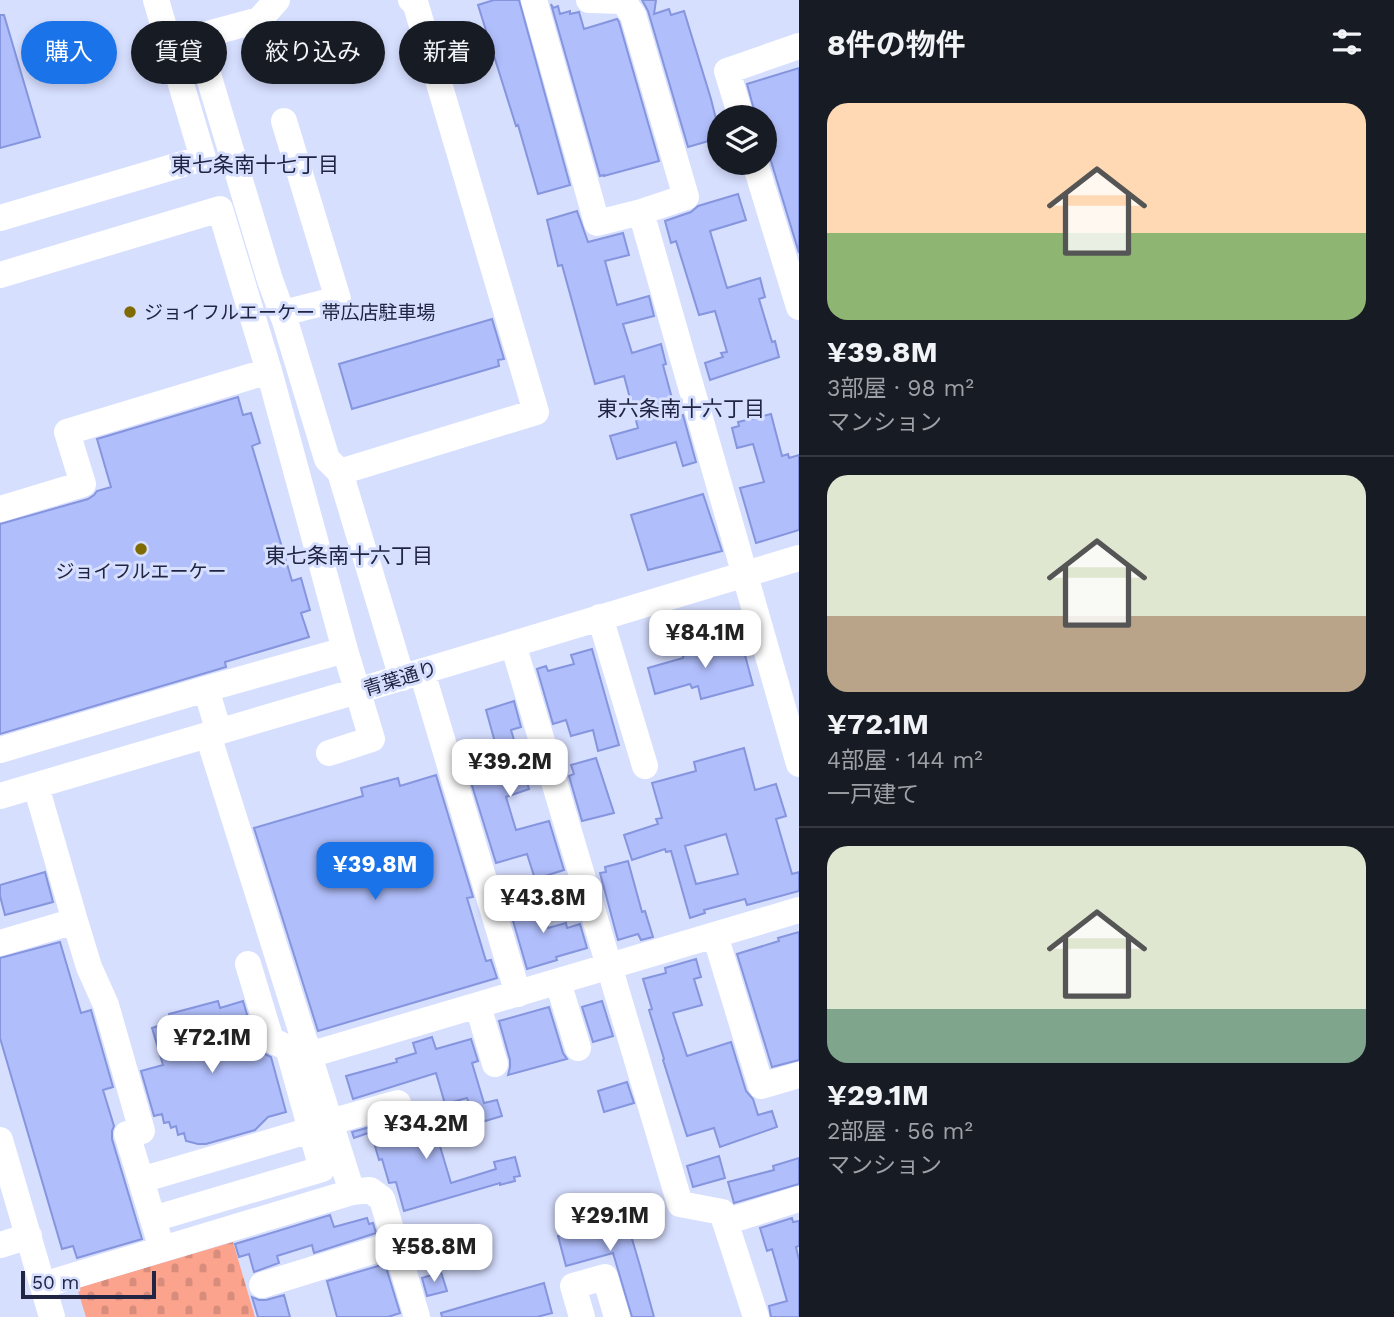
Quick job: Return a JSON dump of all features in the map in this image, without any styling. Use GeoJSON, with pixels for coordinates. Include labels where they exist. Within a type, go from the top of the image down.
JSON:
{"type":"FeatureCollection","features":[{"type":"Feature","properties":{"kind":"street"},"geometry":{"type":"LineString","coordinates":[[0,218],[202,158],[156,0]]}},
{"type":"Feature","properties":{"kind":"street"},"geometry":{"type":"LineString","coordinates":[[277,0],[259,20],[211,33],[203,40],[201,51],[327,459],[340,472],[412,675],[518,994]]}},
{"type":"Feature","properties":{"kind":"street"},"geometry":{"type":"LineString","coordinates":[[340,472],[536,412],[415,2],[411,0]]}},
{"type":"Feature","properties":{"kind":"street"},"geometry":{"type":"LineString","coordinates":[[534,0],[597,223],[686,197],[633,15],[623,1],[589,0]]}},
{"type":"Feature","properties":{"kind":"street"},"geometry":{"type":"LineString","coordinates":[[737,105],[727,71],[799,46]]}},
{"type":"Feature","properties":{"kind":"street"},"geometry":{"type":"LineString","coordinates":[[282,313],[338,299],[284,121]]}},
{"type":"Feature","properties":{"kind":"street"},"geometry":{"type":"LineString","coordinates":[[759,175],[799,307]]}},
{"type":"Feature","properties":{"kind":"street"},"geometry":{"type":"LineString","coordinates":[[0,275],[219,209],[269,370],[372,739],[329,753]]}},
{"type":"Feature","properties":{"kind":"street"},"geometry":{"type":"LineString","coordinates":[[641,212],[799,764]]}},
{"type":"Feature","properties":{"kind":"street"},"geometry":{"type":"LineString","coordinates":[[0,509],[83,484],[67,432],[269,370]]}},
{"type":"Feature","properties":{"kind":"street","name":"青葉通り"},"geometry":{"type":"LineString","coordinates":[[0,796],[799,558]]}},
{"type":"Feature","properties":{"kind":"street"},"geometry":{"type":"LineString","coordinates":[[600,617],[645,766]]}},
{"type":"Feature","properties":{"kind":"street"},"geometry":{"type":"LineString","coordinates":[[513,644],[680,1204],[722,1212],[756,1317]]}},
{"type":"Feature","properties":{"kind":"street"},"geometry":{"type":"LineString","coordinates":[[0,750],[345,650]]}},
{"type":"Feature","properties":{"kind":"street"},"geometry":{"type":"LineString","coordinates":[[206,689],[214,733],[321,1126],[352,1192]]}},
{"type":"Feature","properties":{"kind":"street"},"geometry":{"type":"LineString","coordinates":[[36,786],[89,967],[106,1005],[142,1131],[127,1135],[162,1248]]}},
{"type":"Feature","properties":{"kind":"street"},"geometry":{"type":"LineString","coordinates":[[248,964],[271,1040],[301,1049],[478,1006],[799,910]]}},
{"type":"Feature","properties":{"kind":"street"},"geometry":{"type":"LineString","coordinates":[[0,943],[75,921]]}},
{"type":"Feature","properties":{"kind":"street"},"geometry":{"type":"LineString","coordinates":[[715,935],[761,1086],[799,1075]]}},
{"type":"Feature","properties":{"kind":"street"},"geometry":{"type":"LineString","coordinates":[[558,982],[578,1048]]}},
{"type":"Feature","properties":{"kind":"street"},"geometry":{"type":"LineString","coordinates":[[478,1006],[495,1064]]}},
{"type":"Feature","properties":{"kind":"street"},"geometry":{"type":"LineString","coordinates":[[141,1180],[398,1103]]}},
{"type":"Feature","properties":{"kind":"street"},"geometry":{"type":"LineString","coordinates":[[153,1219],[322,1169],[321,1126]]}},
{"type":"Feature","properties":{"kind":"street"},"geometry":{"type":"LineString","coordinates":[[0,1140],[52,1317]]}},
{"type":"Feature","properties":{"kind":"street"},"geometry":{"type":"LineString","coordinates":[[43,1284],[352,1192],[370,1190],[382,1199],[417,1317]]}},
{"type":"Feature","properties":{"kind":"street"},"geometry":{"type":"LineString","coordinates":[[725,1222],[799,1199]]}},
{"type":"Feature","properties":{"kind":"street"},"geometry":{"type":"LineString","coordinates":[[0,1245],[29,1236]]}},
{"type":"Feature","properties":{"kind":"street"},"geometry":{"type":"LineString","coordinates":[[262,1286],[395,1244]]}},
{"type":"Feature","properties":{"kind":"street"},"geometry":{"type":"LineString","coordinates":[[582,1317],[573,1286],[606,1277],[617,1317]]}},
{"type":"Feature","properties":{"kind":"green space"},"geometry":{"type":"Polygon","coordinates":[[[233,1242],[255,1317],[86,1317],[77,1288],[233,1242]]]}},
{"type":"Feature","properties":{"kind":"building"},"geometry":{"type":"Polygon","coordinates":[[[494,0],[519,0],[570,185],[538,194],[495,59],[495,21],[483,21],[478,5],[494,0]]]}},
{"type":"Feature","properties":{"kind":"building"},"geometry":{"type":"Polygon","coordinates":[[[642,0],[656,0],[654,14],[669,9],[671,15],[684,11],[712,105],[707,105],[707,141],[688,147],[648,11],[642,0]]]}},
{"type":"Feature","properties":{"kind":"building"},"geometry":{"type":"Polygon","coordinates":[[[551,4],[553,8],[558,6],[560,14],[579,12],[584,29],[617,19],[659,161],[600,176],[551,4]]]}},
{"type":"Feature","properties":{"kind":"building"},"geometry":{"type":"Polygon","coordinates":[[[0,15],[4,15],[21,73],[21,84],[24,84],[40,137],[0,148],[0,15]]]}},
{"type":"Feature","properties":{"kind":"building"},"geometry":{"type":"Polygon","coordinates":[[[799,68],[799,253],[775,175],[777,105],[753,105],[747,84],[799,68]]]}},
{"type":"Feature","properties":{"kind":"building"},"geometry":{"type":"Polygon","coordinates":[[[738,194],[746,220],[710,231],[727,288],[760,278],[765,297],[759,299],[779,357],[710,380],[705,363],[723,357],[721,353],[727,352],[715,311],[699,315],[676,241],[671,243],[665,221],[691,212],[698,206],[738,194]]]}},
{"type":"Feature","properties":{"kind":"building"},"geometry":{"type":"Polygon","coordinates":[[[577,211],[588,242],[623,233],[629,255],[605,261],[617,305],[649,296],[654,316],[623,324],[632,353],[661,344],[666,364],[663,365],[677,417],[683,415],[696,462],[683,466],[676,442],[617,459],[610,436],[638,428],[624,376],[595,384],[562,265],[558,266],[547,220],[577,211]]]}},
{"type":"Feature","properties":{"kind":"building"},"geometry":{"type":"Polygon","coordinates":[[[492,319],[504,359],[498,360],[499,366],[352,409],[339,364],[492,319]]]}},
{"type":"Feature","properties":{"kind":"building","name":"ジョイフルエーケー"},"geometry":{"type":"Polygon","coordinates":[[[238,397],[243,415],[251,413],[260,443],[252,446],[292,581],[301,578],[310,610],[301,613],[309,637],[225,662],[226,667],[0,734],[0,524],[88,499],[97,491],[111,487],[97,439],[238,397]]]}},
{"type":"Feature","properties":{"kind":"building"},"geometry":{"type":"Polygon","coordinates":[[[771,414],[782,456],[788,454],[789,458],[799,455],[799,530],[756,543],[740,488],[764,482],[753,444],[737,448],[732,428],[739,426],[738,422],[771,414]]]}},
{"type":"Feature","properties":{"kind":"building"},"geometry":{"type":"Polygon","coordinates":[[[703,494],[722,551],[648,570],[631,515],[703,494]]]}},
{"type":"Feature","properties":{"kind":"building"},"geometry":{"type":"Polygon","coordinates":[[[711,638],[714,647],[724,644],[725,649],[742,644],[753,685],[701,699],[698,686],[692,688],[690,684],[655,694],[648,668],[683,658],[694,652],[692,643],[711,638]]]}},
{"type":"Feature","properties":{"kind":"building"},"geometry":{"type":"Polygon","coordinates":[[[592,649],[619,745],[598,751],[593,730],[571,736],[566,720],[553,724],[537,669],[546,666],[548,671],[574,664],[571,655],[592,649]]]}},
{"type":"Feature","properties":{"kind":"building"},"geometry":{"type":"Polygon","coordinates":[[[514,701],[521,727],[511,730],[529,789],[506,797],[516,830],[549,821],[564,870],[535,879],[527,854],[496,863],[465,763],[498,753],[486,710],[514,701]]]}},
{"type":"Feature","properties":{"kind":"building"},"geometry":{"type":"Polygon","coordinates":[[[744,748],[755,790],[776,784],[786,816],[776,819],[792,874],[799,872],[799,891],[747,905],[745,899],[704,910],[705,913],[690,918],[671,851],[666,852],[665,849],[632,860],[624,835],[658,824],[656,819],[662,818],[652,783],[696,771],[694,762],[744,748]],[[726,834],[685,846],[696,884],[738,874],[726,834]]]}},
{"type":"Feature","properties":{"kind":"building"},"geometry":{"type":"Polygon","coordinates":[[[596,758],[614,813],[582,821],[569,776],[574,774],[571,765],[596,758]]]}},
{"type":"Feature","properties":{"kind":"building"},"geometry":{"type":"Polygon","coordinates":[[[436,775],[473,897],[467,898],[486,961],[491,960],[497,978],[318,1031],[254,828],[363,796],[361,788],[398,778],[400,786],[436,775]]]}},
{"type":"Feature","properties":{"kind":"building"},"geometry":{"type":"Polygon","coordinates":[[[628,861],[642,912],[645,911],[653,937],[641,940],[638,934],[618,940],[600,873],[606,872],[605,867],[628,861]]]}},
{"type":"Feature","properties":{"kind":"building"},"geometry":{"type":"Polygon","coordinates":[[[45,872],[53,902],[5,915],[0,885],[45,872]]]}},
{"type":"Feature","properties":{"kind":"building"},"geometry":{"type":"Polygon","coordinates":[[[538,898],[548,928],[566,923],[567,928],[580,924],[587,948],[527,969],[509,907],[538,898]]]}},
{"type":"Feature","properties":{"kind":"building"},"geometry":{"type":"Polygon","coordinates":[[[799,932],[799,1060],[772,1067],[737,954],[799,932]]]}},
{"type":"Feature","properties":{"kind":"building"},"geometry":{"type":"Polygon","coordinates":[[[60,942],[81,1013],[91,1010],[113,1087],[103,1090],[114,1126],[112,1139],[142,1239],[77,1258],[73,1246],[62,1249],[0,1038],[0,958],[60,942]]]}},
{"type":"Feature","properties":{"kind":"building"},"geometry":{"type":"Polygon","coordinates":[[[696,959],[701,977],[694,979],[702,1005],[673,1013],[687,1056],[731,1042],[746,1091],[753,1099],[758,1115],[772,1111],[777,1127],[720,1147],[714,1128],[687,1136],[663,1060],[643,979],[666,973],[665,968],[696,959]]]}},
{"type":"Feature","properties":{"kind":"building"},"geometry":{"type":"Polygon","coordinates":[[[218,1001],[220,1008],[243,1001],[259,1051],[271,1057],[286,1112],[268,1117],[255,1130],[198,1144],[186,1141],[184,1133],[178,1135],[176,1126],[171,1128],[169,1122],[164,1123],[162,1114],[154,1116],[141,1071],[163,1065],[152,1028],[171,1022],[169,1014],[218,1001]]]}},
{"type":"Feature","properties":{"kind":"building"},"geometry":{"type":"Polygon","coordinates":[[[602,1001],[613,1036],[593,1042],[582,1007],[602,1001]]]}},
{"type":"Feature","properties":{"kind":"building"},"geometry":{"type":"Polygon","coordinates":[[[549,1007],[567,1059],[508,1075],[510,1060],[499,1021],[549,1007]]]}},
{"type":"Feature","properties":{"kind":"building"},"geometry":{"type":"Polygon","coordinates":[[[432,1037],[436,1049],[471,1039],[478,1061],[472,1063],[484,1103],[497,1100],[502,1116],[475,1124],[467,1098],[445,1104],[436,1073],[353,1099],[346,1076],[397,1062],[396,1059],[416,1053],[413,1043],[432,1037]]]}},
{"type":"Feature","properties":{"kind":"building"},"geometry":{"type":"Polygon","coordinates":[[[627,1082],[634,1103],[604,1112],[598,1091],[627,1082]]]}},
{"type":"Feature","properties":{"kind":"building"},"geometry":{"type":"Polygon","coordinates":[[[439,1108],[445,1130],[436,1133],[451,1183],[496,1169],[494,1162],[515,1157],[520,1176],[514,1177],[515,1181],[404,1211],[396,1182],[389,1183],[371,1132],[354,1138],[352,1132],[439,1108]]]}},
{"type":"Feature","properties":{"kind":"building"},"geometry":{"type":"Polygon","coordinates":[[[719,1156],[725,1178],[693,1187],[687,1166],[719,1156]]]}},
{"type":"Feature","properties":{"kind":"building"},"geometry":{"type":"Polygon","coordinates":[[[799,1158],[799,1184],[734,1203],[728,1182],[774,1170],[773,1166],[799,1158]]]}},
{"type":"Feature","properties":{"kind":"building"},"geometry":{"type":"Polygon","coordinates":[[[622,1205],[654,1317],[632,1317],[613,1253],[566,1266],[558,1236],[585,1228],[582,1216],[622,1205]]]}},
{"type":"Feature","properties":{"kind":"building"},"geometry":{"type":"Polygon","coordinates":[[[330,1215],[334,1227],[367,1218],[369,1224],[373,1223],[376,1233],[314,1253],[312,1245],[277,1256],[279,1263],[254,1272],[249,1254],[239,1257],[235,1244],[330,1215]]]}},
{"type":"Feature","properties":{"kind":"building"},"geometry":{"type":"Polygon","coordinates":[[[792,1218],[793,1222],[799,1221],[799,1246],[796,1247],[799,1260],[799,1317],[771,1317],[769,1306],[787,1301],[772,1249],[767,1251],[760,1228],[792,1218]]]}},
{"type":"Feature","properties":{"kind":"building"},"geometry":{"type":"Polygon","coordinates":[[[385,1264],[400,1313],[388,1317],[337,1317],[327,1281],[385,1264]]]}},
{"type":"Feature","properties":{"kind":"building"},"geometry":{"type":"Polygon","coordinates":[[[441,1272],[447,1291],[427,1296],[422,1278],[441,1272]]]}},
{"type":"Feature","properties":{"kind":"building"},"geometry":{"type":"Polygon","coordinates":[[[544,1283],[552,1313],[537,1317],[442,1317],[441,1313],[544,1283]]]}},
{"type":"Feature","properties":{"kind":"building"},"geometry":{"type":"Polygon","coordinates":[[[284,1295],[290,1317],[258,1317],[252,1297],[266,1300],[284,1295]]]}},
{"type":"Feature","properties":{"kind":"place","name":"ジョイフルエーケー 帯広店駐車場"},"geometry":{"type":"Point","coordinates":[130,312]}},
{"type":"Feature","properties":{"kind":"place","name":"ジョイフルエーケー"},"geometry":{"type":"Point","coordinates":[141,549]}},
{"type":"Feature","properties":{"kind":"district","name":"東七条南十七丁目"},"geometry":{"type":"Point","coordinates":[255,165]}},
{"type":"Feature","properties":{"kind":"district","name":"東六条南十六丁目"},"geometry":{"type":"Point","coordinates":[681,409]}},
{"type":"Feature","properties":{"kind":"district","name":"東七条南十六丁目"},"geometry":{"type":"Point","coordinates":[349,556]}}]}
